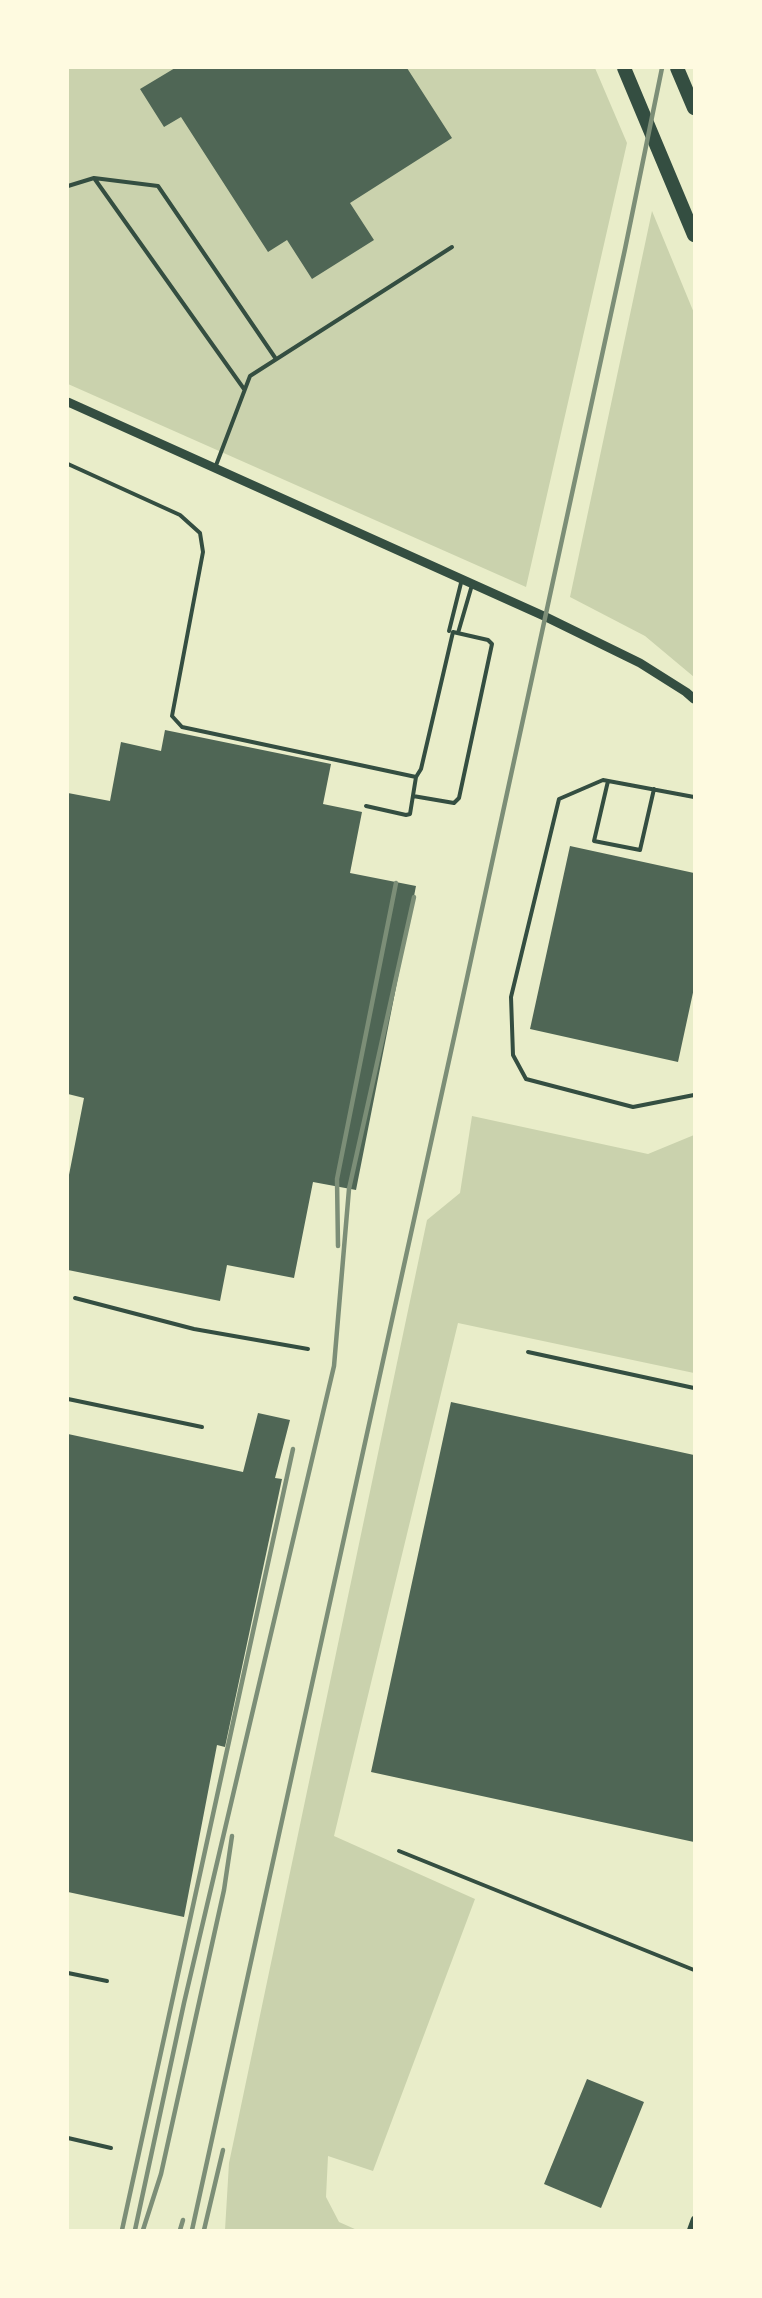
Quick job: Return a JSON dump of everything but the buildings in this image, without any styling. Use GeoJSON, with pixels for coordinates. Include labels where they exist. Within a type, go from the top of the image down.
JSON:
{"type":"FeatureCollection","features":[{"type":"Feature","properties":{"kind":"highway"},"geometry":{"type":"LineString","coordinates":[[624,68],[694,236]]}},
{"type":"Feature","properties":{"kind":"highway"},"geometry":{"type":"LineString","coordinates":[[677,68],[694,108]]}},
{"type":"Feature","properties":{"kind":"street"},"geometry":{"type":"LineString","coordinates":[[68,402],[546,617],[640,663],[687,692],[694,699]]}},
{"type":"Feature","properties":{"kind":"street"},"geometry":{"type":"LineString","coordinates":[[690,2230],[694,2219]]}},
{"type":"Feature","properties":{"kind":"lane"},"geometry":{"type":"LineString","coordinates":[[68,186],[94,178],[158,186],[276,359]]}},
{"type":"Feature","properties":{"kind":"lane"},"geometry":{"type":"LineString","coordinates":[[94,178],[245,390]]}},
{"type":"Feature","properties":{"kind":"lane"},"geometry":{"type":"LineString","coordinates":[[215,468],[250,376],[452,247]]}},
{"type":"Feature","properties":{"kind":"lane"},"geometry":{"type":"LineString","coordinates":[[68,464],[180,515],[200,533],[203,552],[172,716],[182,727],[416,777]]}},
{"type":"Feature","properties":{"kind":"lane"},"geometry":{"type":"LineString","coordinates":[[366,806],[410,814],[416,777],[421,769],[454,632],[462,579]]}},
{"type":"Feature","properties":{"kind":"lane"},"geometry":{"type":"LineString","coordinates":[[454,632],[472,584]]}},
{"type":"Feature","properties":{"kind":"lane"},"geometry":{"type":"LineString","coordinates":[[413,796],[454,803],[459,798],[492,644],[488,640],[454,632]]}},
{"type":"Feature","properties":{"kind":"lane"},"geometry":{"type":"LineString","coordinates":[[694,797],[603,780],[559,799],[511,997],[513,1055],[526,1078],[633,1107],[694,1095]]}},
{"type":"Feature","properties":{"kind":"lane"},"geometry":{"type":"LineString","coordinates":[[608,781],[594,841],[640,850],[654,789]]}},
{"type":"Feature","properties":{"kind":"lane"},"geometry":{"type":"LineString","coordinates":[[75,1298],[194,1329],[308,1349]]}},
{"type":"Feature","properties":{"kind":"lane"},"geometry":{"type":"LineString","coordinates":[[528,1352],[694,1388]]}},
{"type":"Feature","properties":{"kind":"lane"},"geometry":{"type":"LineString","coordinates":[[68,1399],[202,1427]]}},
{"type":"Feature","properties":{"kind":"lane"},"geometry":{"type":"LineString","coordinates":[[399,1851],[694,1970]]}},
{"type":"Feature","properties":{"kind":"lane"},"geometry":{"type":"LineString","coordinates":[[68,1973],[107,1981]]}},
{"type":"Feature","properties":{"kind":"lane"},"geometry":{"type":"LineString","coordinates":[[68,2138],[111,2148]]}},
{"type":"Feature","properties":{"kind":"green space"},"geometry":{"type":"Polygon","coordinates":[[[68,68],[595,68],[627,143],[526,587],[68,384],[68,68]]]}},
{"type":"Feature","properties":{"kind":"green space"},"geometry":{"type":"Polygon","coordinates":[[[652,211],[694,313],[694,677],[645,636],[570,597],[652,211]]]}},
{"type":"Feature","properties":{"kind":"green space"},"geometry":{"type":"Polygon","coordinates":[[[472,1116],[648,1154],[694,1135],[694,1373],[458,1323],[334,1836],[475,1899],[373,2171],[328,2156],[326,2197],[339,2222],[357,2230],[225,2230],[229,2163],[427,1220],[460,1193],[472,1116]]]}},
{"type":"Feature","properties":{"kind":"railway"},"geometry":{"type":"LineString","coordinates":[[192,2230],[457,1024],[662,68]]}},
{"type":"Feature","properties":{"kind":"railway"},"geometry":{"type":"LineString","coordinates":[[338,1246],[337,1179],[396,883]]}},
{"type":"Feature","properties":{"kind":"railway"},"geometry":{"type":"LineString","coordinates":[[135,2230],[184,2003],[334,1366],[349,1189],[414,897]]}},
{"type":"Feature","properties":{"kind":"railway"},"geometry":{"type":"LineString","coordinates":[[122,2230],[293,1449]]}},
{"type":"Feature","properties":{"kind":"railway"},"geometry":{"type":"LineString","coordinates":[[143,2230],[161,2174],[224,1890],[232,1836]]}},
{"type":"Feature","properties":{"kind":"railway"},"geometry":{"type":"LineString","coordinates":[[204,2230],[223,2150]]}},
{"type":"Feature","properties":{"kind":"railway"},"geometry":{"type":"LineString","coordinates":[[180,2230],[183,2220]]}}]}
